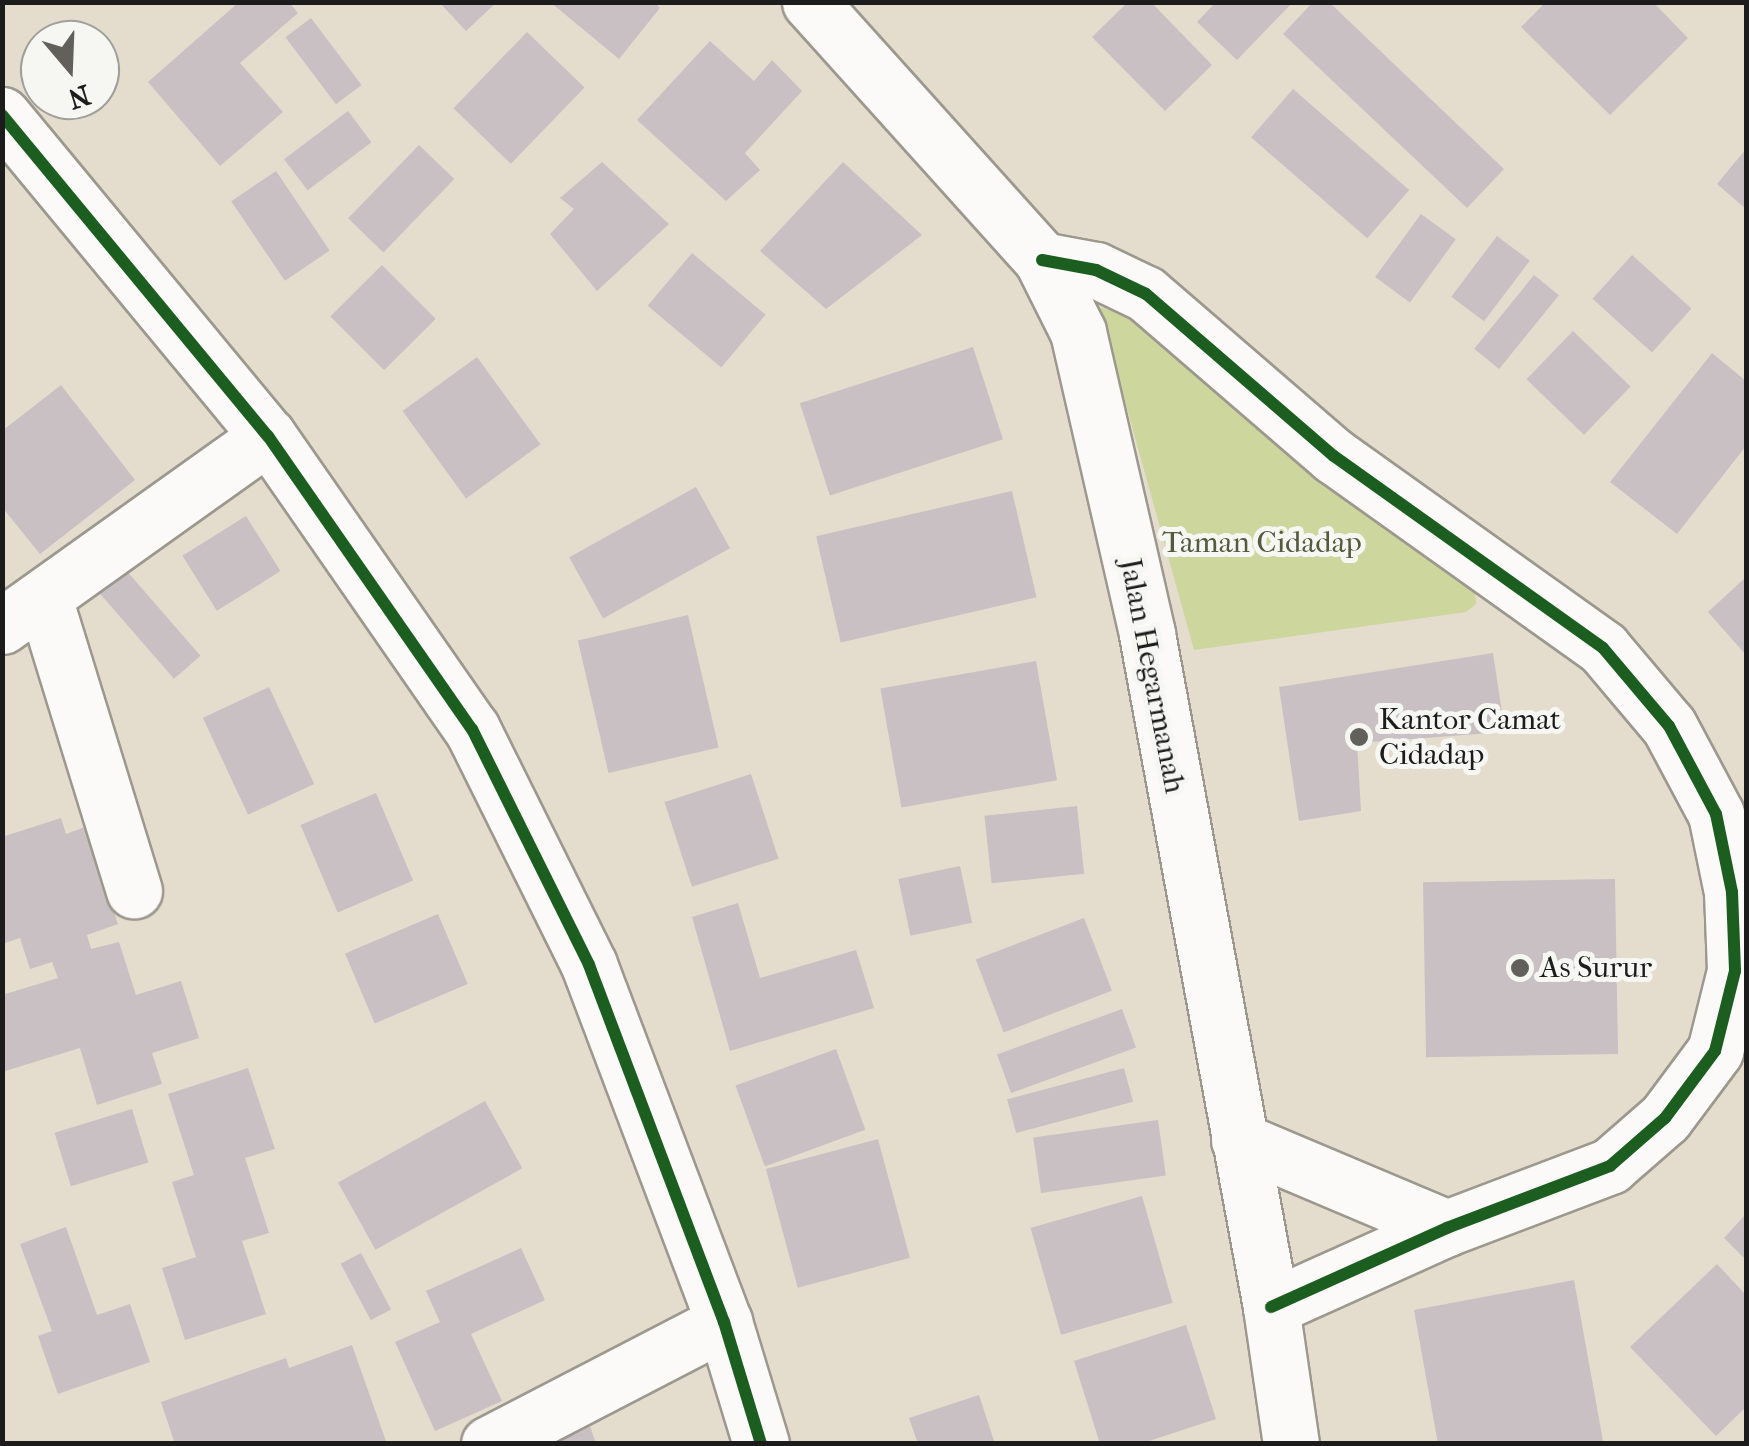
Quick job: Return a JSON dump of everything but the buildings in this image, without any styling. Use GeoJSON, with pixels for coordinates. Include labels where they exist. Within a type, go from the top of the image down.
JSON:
{"type":"FeatureCollection","features":[{"type":"Feature","properties":{"kind":"street","name":"Jalan Hegarmanah"},"geometry":{"type":"LineString","coordinates":[[810,2],[1042,260],[1078,332],[1147,634],[1271,1308],[1291,1444]]}},
{"type":"Feature","properties":{"kind":"street"},"geometry":{"type":"LineString","coordinates":[[3,118],[268,436],[472,729],[589,966],[724,1322],[761,1444]]}},
{"type":"Feature","properties":{"kind":"street"},"geometry":{"type":"LineString","coordinates":[[1042,260],[1096,270],[1146,294],[1334,456],[1604,648],[1668,726],[1716,814],[1732,892],[1735,971],[1714,1051],[1665,1118],[1610,1166],[1447,1228],[1271,1308]]}},
{"type":"Feature","properties":{"kind":"street"},"geometry":{"type":"LineString","coordinates":[[134,890],[23,612],[268,436]]}},
{"type":"Feature","properties":{"kind":"street"},"geometry":{"type":"LineString","coordinates":[[1239,1140],[1447,1228]]}},
{"type":"Feature","properties":{"kind":"street"},"geometry":{"type":"LineString","coordinates":[[489,1444],[724,1322]]}},
{"type":"Feature","properties":{"kind":"green space","name":"Taman Cidadap"},"geometry":{"type":"Polygon","coordinates":[[[1098,307],[1141,315],[1461,573],[1475,592],[1476,604],[1466,612],[1194,650],[1118,376],[1093,322],[1098,307]]]}},
{"type":"Feature","properties":{"kind":"cycle path"},"geometry":{"type":"LineString","coordinates":[[2,115],[268,436],[472,729],[589,965],[724,1322],[761,1444]]}},
{"type":"Feature","properties":{"kind":"cycle path"},"geometry":{"type":"LineString","coordinates":[[1042,260],[1096,270],[1146,294],[1334,456],[1603,648],[1669,726],[1716,814],[1732,892],[1735,971],[1715,1051],[1665,1118],[1610,1166],[1447,1228],[1271,1307]]}},
{"type":"Feature","properties":{"kind":"place","name":"Kantor Camat Cidadap"},"geometry":{"type":"Point","coordinates":[1359,737]}},
{"type":"Feature","properties":{"kind":"place","name":"As Surur"},"geometry":{"type":"Point","coordinates":[1520,968]}}]}
